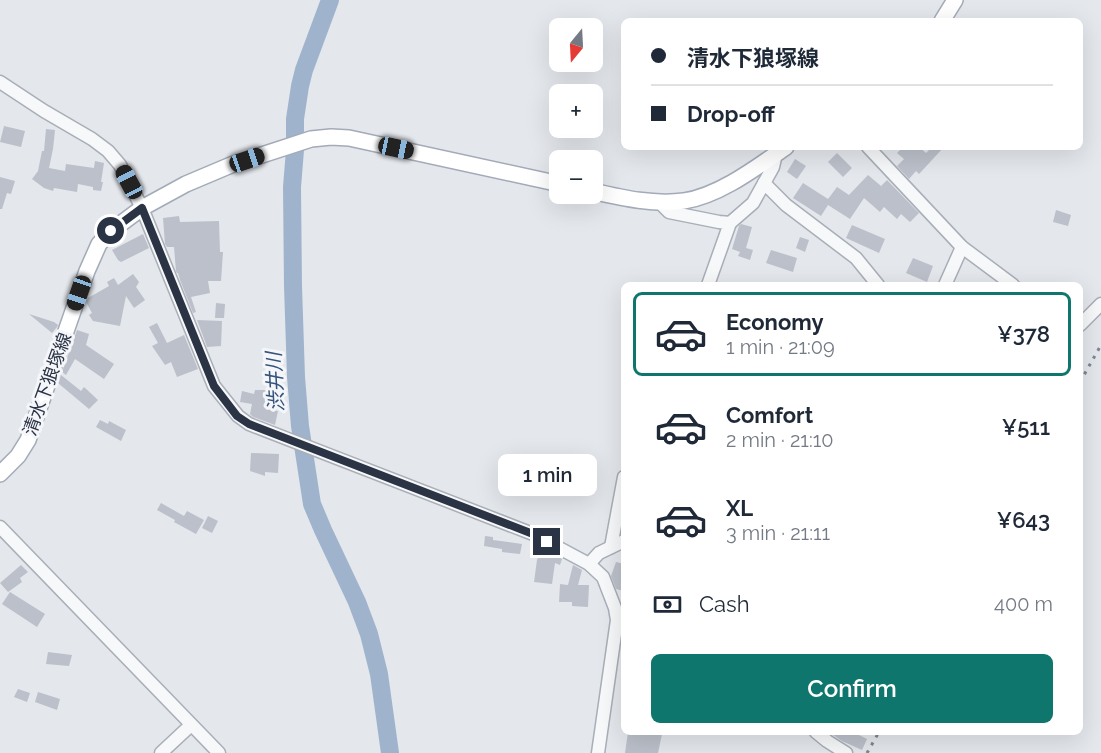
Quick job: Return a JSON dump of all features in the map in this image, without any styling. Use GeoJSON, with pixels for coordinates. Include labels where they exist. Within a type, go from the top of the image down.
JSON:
{"type":"FeatureCollection","features":[{"type":"Feature","properties":{"kind":"main road"},"geometry":{"type":"LineString","coordinates":[[944,18],[955,0]]}},
{"type":"Feature","properties":{"kind":"main road","name":"清水下狼塚線"},"geometry":{"type":"LineString","coordinates":[[0,474],[18,456],[28,440],[87,271],[99,244],[111,231],[142,208],[186,184],[231,165],[287,146],[331,136],[549,182]]}},
{"type":"Feature","properties":{"kind":"main road"},"geometry":{"type":"LineString","coordinates":[[603,194],[630,200],[659,202],[685,200],[706,194],[741,177],[781,150]]}},
{"type":"Feature","properties":{"kind":"street"},"geometry":{"type":"LineString","coordinates":[[0,82],[92,139],[108,151],[120,165],[142,208],[214,386],[237,416],[249,424],[291,441],[533,534],[590,564],[603,577],[621,622],[598,753]]}},
{"type":"Feature","properties":{"kind":"street"},"geometry":{"type":"LineString","coordinates":[[709,282],[730,223],[753,203],[781,150]]}},
{"type":"Feature","properties":{"kind":"street"},"geometry":{"type":"LineString","coordinates":[[871,150],[962,247],[1009,282]]}},
{"type":"Feature","properties":{"kind":"street"},"geometry":{"type":"LineString","coordinates":[[764,183],[786,205],[856,258],[876,282]]}},
{"type":"Feature","properties":{"kind":"street"},"geometry":{"type":"LineString","coordinates":[[659,202],[669,212],[730,223]]}},
{"type":"Feature","properties":{"kind":"street"},"geometry":{"type":"LineString","coordinates":[[946,282],[962,247]]}},
{"type":"Feature","properties":{"kind":"street"},"geometry":{"type":"LineString","coordinates":[[1083,322],[1101,304]]}},
{"type":"Feature","properties":{"kind":"street"},"geometry":{"type":"LineString","coordinates":[[611,547],[621,493]]}},
{"type":"Feature","properties":{"kind":"street"},"geometry":{"type":"LineString","coordinates":[[0,527],[219,753]]}},
{"type":"Feature","properties":{"kind":"street"},"geometry":{"type":"LineString","coordinates":[[590,564],[599,553],[621,542]]}},
{"type":"Feature","properties":{"kind":"street"},"geometry":{"type":"LineString","coordinates":[[161,753],[191,724]]}},
{"type":"Feature","properties":{"kind":"street"},"geometry":{"type":"LineString","coordinates":[[820,735],[846,753]]}},
{"type":"Feature","properties":{"kind":"building"},"geometry":{"type":"Polygon","coordinates":[[[4,126],[25,131],[21,147],[0,142],[4,126]]]}},
{"type":"Feature","properties":{"kind":"building"},"geometry":{"type":"Polygon","coordinates":[[[46,129],[55,130],[49,168],[65,171],[66,164],[94,168],[95,161],[104,163],[101,191],[78,184],[77,192],[54,188],[53,191],[44,188],[32,179],[38,171],[42,151],[44,151],[46,129]]]}},
{"type":"Feature","properties":{"kind":"building"},"geometry":{"type":"Polygon","coordinates":[[[900,150],[922,150],[926,153],[929,150],[941,150],[919,174],[916,171],[909,179],[897,166],[904,159],[897,153],[900,150]]]}},
{"type":"Feature","properties":{"kind":"building"},"geometry":{"type":"Polygon","coordinates":[[[837,153],[852,168],[843,177],[828,162],[837,153]]]}},
{"type":"Feature","properties":{"kind":"building"},"geometry":{"type":"Polygon","coordinates":[[[795,159],[806,166],[797,179],[787,172],[795,159]]]}},
{"type":"Feature","properties":{"kind":"building"},"geometry":{"type":"Polygon","coordinates":[[[868,175],[881,186],[887,180],[919,213],[910,222],[901,214],[897,219],[884,207],[880,212],[864,198],[850,219],[828,205],[821,216],[793,198],[803,183],[828,199],[837,187],[849,195],[868,175]]]}},
{"type":"Feature","properties":{"kind":"building"},"geometry":{"type":"Polygon","coordinates":[[[0,177],[15,181],[11,194],[7,193],[2,209],[0,209],[0,177]]]}},
{"type":"Feature","properties":{"kind":"building"},"geometry":{"type":"Polygon","coordinates":[[[1056,210],[1071,215],[1068,226],[1053,222],[1056,210]]]}},
{"type":"Feature","properties":{"kind":"building"},"geometry":{"type":"Polygon","coordinates":[[[179,216],[180,222],[219,221],[220,252],[223,252],[221,281],[208,281],[210,293],[191,297],[196,312],[193,313],[176,271],[174,247],[167,247],[165,244],[163,218],[179,216]]]}},
{"type":"Feature","properties":{"kind":"building"},"geometry":{"type":"Polygon","coordinates":[[[741,224],[752,227],[746,248],[753,250],[750,260],[738,256],[740,252],[732,249],[741,224]]]}},
{"type":"Feature","properties":{"kind":"building"},"geometry":{"type":"Polygon","coordinates":[[[852,225],[885,239],[879,253],[846,238],[852,225]]]}},
{"type":"Feature","properties":{"kind":"building"},"geometry":{"type":"Polygon","coordinates":[[[143,234],[149,248],[121,262],[118,260],[112,250],[143,234]]]}},
{"type":"Feature","properties":{"kind":"building"},"geometry":{"type":"Polygon","coordinates":[[[800,237],[809,240],[805,252],[796,248],[800,237]]]}},
{"type":"Feature","properties":{"kind":"building"},"geometry":{"type":"Polygon","coordinates":[[[771,250],[797,258],[793,272],[766,263],[771,250]]]}},
{"type":"Feature","properties":{"kind":"building"},"geometry":{"type":"Polygon","coordinates":[[[913,258],[933,266],[927,282],[906,273],[913,258]]]}},
{"type":"Feature","properties":{"kind":"building"},"geometry":{"type":"Polygon","coordinates":[[[133,274],[139,282],[136,287],[145,300],[134,308],[126,296],[120,326],[93,321],[89,315],[92,313],[86,302],[88,298],[109,286],[107,282],[114,278],[118,285],[133,274]]]}},
{"type":"Feature","properties":{"kind":"building"},"geometry":{"type":"Polygon","coordinates":[[[216,303],[225,304],[224,318],[215,318],[216,303]]]}},
{"type":"Feature","properties":{"kind":"building"},"geometry":{"type":"Polygon","coordinates":[[[29,314],[54,322],[58,325],[52,333],[29,314]]]}},
{"type":"Feature","properties":{"kind":"building"},"geometry":{"type":"Polygon","coordinates":[[[197,320],[222,321],[221,346],[207,347],[197,320]]]}},
{"type":"Feature","properties":{"kind":"building"},"geometry":{"type":"Polygon","coordinates":[[[157,323],[167,343],[184,335],[198,369],[177,377],[171,362],[165,365],[152,346],[158,343],[149,327],[157,323]]]}},
{"type":"Feature","properties":{"kind":"building"},"geometry":{"type":"Polygon","coordinates":[[[77,330],[89,334],[86,345],[114,364],[104,379],[75,359],[66,375],[62,372],[77,330]]]}},
{"type":"Feature","properties":{"kind":"building"},"geometry":{"type":"Polygon","coordinates":[[[61,375],[81,391],[84,387],[98,400],[89,409],[58,383],[61,375]]]}},
{"type":"Feature","properties":{"kind":"building"},"geometry":{"type":"Polygon","coordinates":[[[255,390],[268,390],[267,409],[278,411],[275,425],[253,417],[250,414],[252,404],[240,402],[242,391],[254,394],[255,390]]]}},
{"type":"Feature","properties":{"kind":"building"},"geometry":{"type":"Polygon","coordinates":[[[100,420],[108,424],[109,421],[126,430],[121,441],[96,427],[100,420]]]}},
{"type":"Feature","properties":{"kind":"building"},"geometry":{"type":"Polygon","coordinates":[[[251,453],[279,454],[278,473],[265,472],[265,476],[250,471],[251,453]]]}},
{"type":"Feature","properties":{"kind":"building"},"geometry":{"type":"Polygon","coordinates":[[[161,503],[184,516],[187,511],[204,520],[196,534],[157,510],[161,503]]]}},
{"type":"Feature","properties":{"kind":"building"},"geometry":{"type":"Polygon","coordinates":[[[208,516],[218,521],[212,533],[202,528],[208,516]]]}},
{"type":"Feature","properties":{"kind":"building"},"geometry":{"type":"Polygon","coordinates":[[[485,536],[493,537],[493,540],[522,544],[520,554],[502,552],[502,549],[484,546],[485,536]]]}},
{"type":"Feature","properties":{"kind":"building"},"geometry":{"type":"Polygon","coordinates":[[[542,548],[562,559],[560,565],[555,563],[552,584],[534,582],[537,560],[542,548]]]}},
{"type":"Feature","properties":{"kind":"building"},"geometry":{"type":"Polygon","coordinates":[[[616,562],[621,563],[621,590],[616,589],[611,576],[616,562]]]}},
{"type":"Feature","properties":{"kind":"building"},"geometry":{"type":"Polygon","coordinates":[[[21,565],[28,572],[20,578],[22,582],[8,592],[0,583],[21,565]]]}},
{"type":"Feature","properties":{"kind":"building"},"geometry":{"type":"Polygon","coordinates":[[[573,565],[582,570],[578,585],[589,585],[588,607],[572,606],[572,602],[559,602],[560,584],[568,585],[573,565]]]}},
{"type":"Feature","properties":{"kind":"building"},"geometry":{"type":"Polygon","coordinates":[[[10,592],[45,614],[37,627],[2,604],[10,592]]]}},
{"type":"Feature","properties":{"kind":"building"},"geometry":{"type":"Polygon","coordinates":[[[48,652],[72,655],[69,666],[46,664],[48,652]]]}},
{"type":"Feature","properties":{"kind":"building"},"geometry":{"type":"Polygon","coordinates":[[[18,689],[30,693],[27,702],[14,697],[18,689]]]}},
{"type":"Feature","properties":{"kind":"building"},"geometry":{"type":"Polygon","coordinates":[[[38,692],[60,699],[57,710],[35,702],[38,692]]]}},
{"type":"Feature","properties":{"kind":"building"},"geometry":{"type":"Polygon","coordinates":[[[628,735],[662,735],[658,753],[625,753],[628,735]]]}},
{"type":"Feature","properties":{"kind":"building"},"geometry":{"type":"Polygon","coordinates":[[[833,735],[859,735],[867,739],[862,750],[833,735]]]}},
{"type":"Feature","properties":{"kind":"waterway","name":"渋井川"},"geometry":{"type":"LineString","coordinates":[[330,0],[304,70],[295,119],[292,187],[296,377],[300,426],[312,504],[357,602],[369,634],[379,674],[390,753]]}},
{"type":"Feature","properties":{"kind":"railway"},"geometry":{"type":"LineString","coordinates":[[1083,377],[1101,345]]}},
{"type":"Feature","properties":{"kind":"railway"},"geometry":{"type":"LineString","coordinates":[[867,753],[877,735]]}},
{"type":"Feature","properties":{"kind":"route"},"geometry":{"type":"LineString","coordinates":[[111,231],[142,208],[214,386],[237,416],[249,424],[533,534],[547,542]]}}]}
